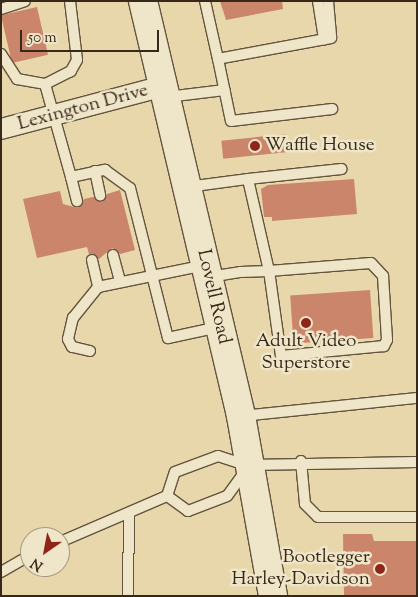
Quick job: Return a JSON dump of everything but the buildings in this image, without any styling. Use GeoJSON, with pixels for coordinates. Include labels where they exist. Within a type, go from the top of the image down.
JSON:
{"type":"FeatureCollection","features":[{"type":"Feature","properties":{"kind":"main road","name":"Lovell Road"},"geometry":{"type":"LineString","coordinates":[[143,1],[241,416],[273,596]]}},
{"type":"Feature","properties":{"kind":"street","name":"Lexington Drive"},"geometry":{"type":"LineString","coordinates":[[1,129],[55,115],[165,92]]}},
{"type":"Feature","properties":{"kind":"lane"},"geometry":{"type":"LineString","coordinates":[[1,9],[25,1]]}},
{"type":"Feature","properties":{"kind":"lane"},"geometry":{"type":"LineString","coordinates":[[1,54],[17,79],[45,84],[71,71],[77,60],[70,1]]}},
{"type":"Feature","properties":{"kind":"lane"},"geometry":{"type":"LineString","coordinates":[[205,1],[231,121],[332,109]]}},
{"type":"Feature","properties":{"kind":"lane"},"geometry":{"type":"LineString","coordinates":[[318,1],[324,40]]}},
{"type":"Feature","properties":{"kind":"lane"},"geometry":{"type":"LineString","coordinates":[[218,58],[324,40],[334,32],[328,1]]}},
{"type":"Feature","properties":{"kind":"lane"},"geometry":{"type":"LineString","coordinates":[[45,84],[77,201]]}},
{"type":"Feature","properties":{"kind":"lane"},"geometry":{"type":"LineString","coordinates":[[165,92],[225,90]]}},
{"type":"Feature","properties":{"kind":"lane"},"geometry":{"type":"LineString","coordinates":[[187,187],[341,169]]}},
{"type":"Feature","properties":{"kind":"lane"},"geometry":{"type":"LineString","coordinates":[[71,177],[104,170],[130,188],[168,338],[220,327]]}},
{"type":"Feature","properties":{"kind":"lane"},"geometry":{"type":"LineString","coordinates":[[95,171],[100,195]]}},
{"type":"Feature","properties":{"kind":"lane"},"geometry":{"type":"LineString","coordinates":[[90,351],[72,347],[68,339],[73,318],[98,287],[151,275],[207,271],[269,271],[371,263],[383,276],[388,340],[384,346],[281,356],[269,271],[248,179]]}},
{"type":"Feature","properties":{"kind":"lane"},"geometry":{"type":"LineString","coordinates":[[113,255],[120,282]]}},
{"type":"Feature","properties":{"kind":"lane"},"geometry":{"type":"LineString","coordinates":[[92,260],[98,287]]}},
{"type":"Feature","properties":{"kind":"lane"},"geometry":{"type":"LineString","coordinates":[[241,416],[417,398]]}},
{"type":"Feature","properties":{"kind":"lane"},"geometry":{"type":"LineString","coordinates":[[70,538],[167,496],[175,472],[213,458],[249,466],[301,461],[417,462]]}},
{"type":"Feature","properties":{"kind":"lane"},"geometry":{"type":"LineString","coordinates":[[301,461],[310,512],[331,519],[417,517]]}},
{"type":"Feature","properties":{"kind":"lane"},"geometry":{"type":"LineString","coordinates":[[167,496],[188,511],[227,496],[249,466]]}},
{"type":"Feature","properties":{"kind":"lane"},"geometry":{"type":"LineString","coordinates":[[128,596],[129,513]]}},
{"type":"Feature","properties":{"kind":"lane"},"geometry":{"type":"LineString","coordinates":[[1,572],[20,561]]}},
{"type":"Feature","properties":{"kind":"place","name":"Waffle House"},"geometry":{"type":"Point","coordinates":[255,146]}},
{"type":"Feature","properties":{"kind":"place","name":"Adult Video Superstore"},"geometry":{"type":"Point","coordinates":[306,323]}},
{"type":"Feature","properties":{"kind":"place","name":"Bootlegger Harley-Davidson"},"geometry":{"type":"Point","coordinates":[380,569]}}]}
